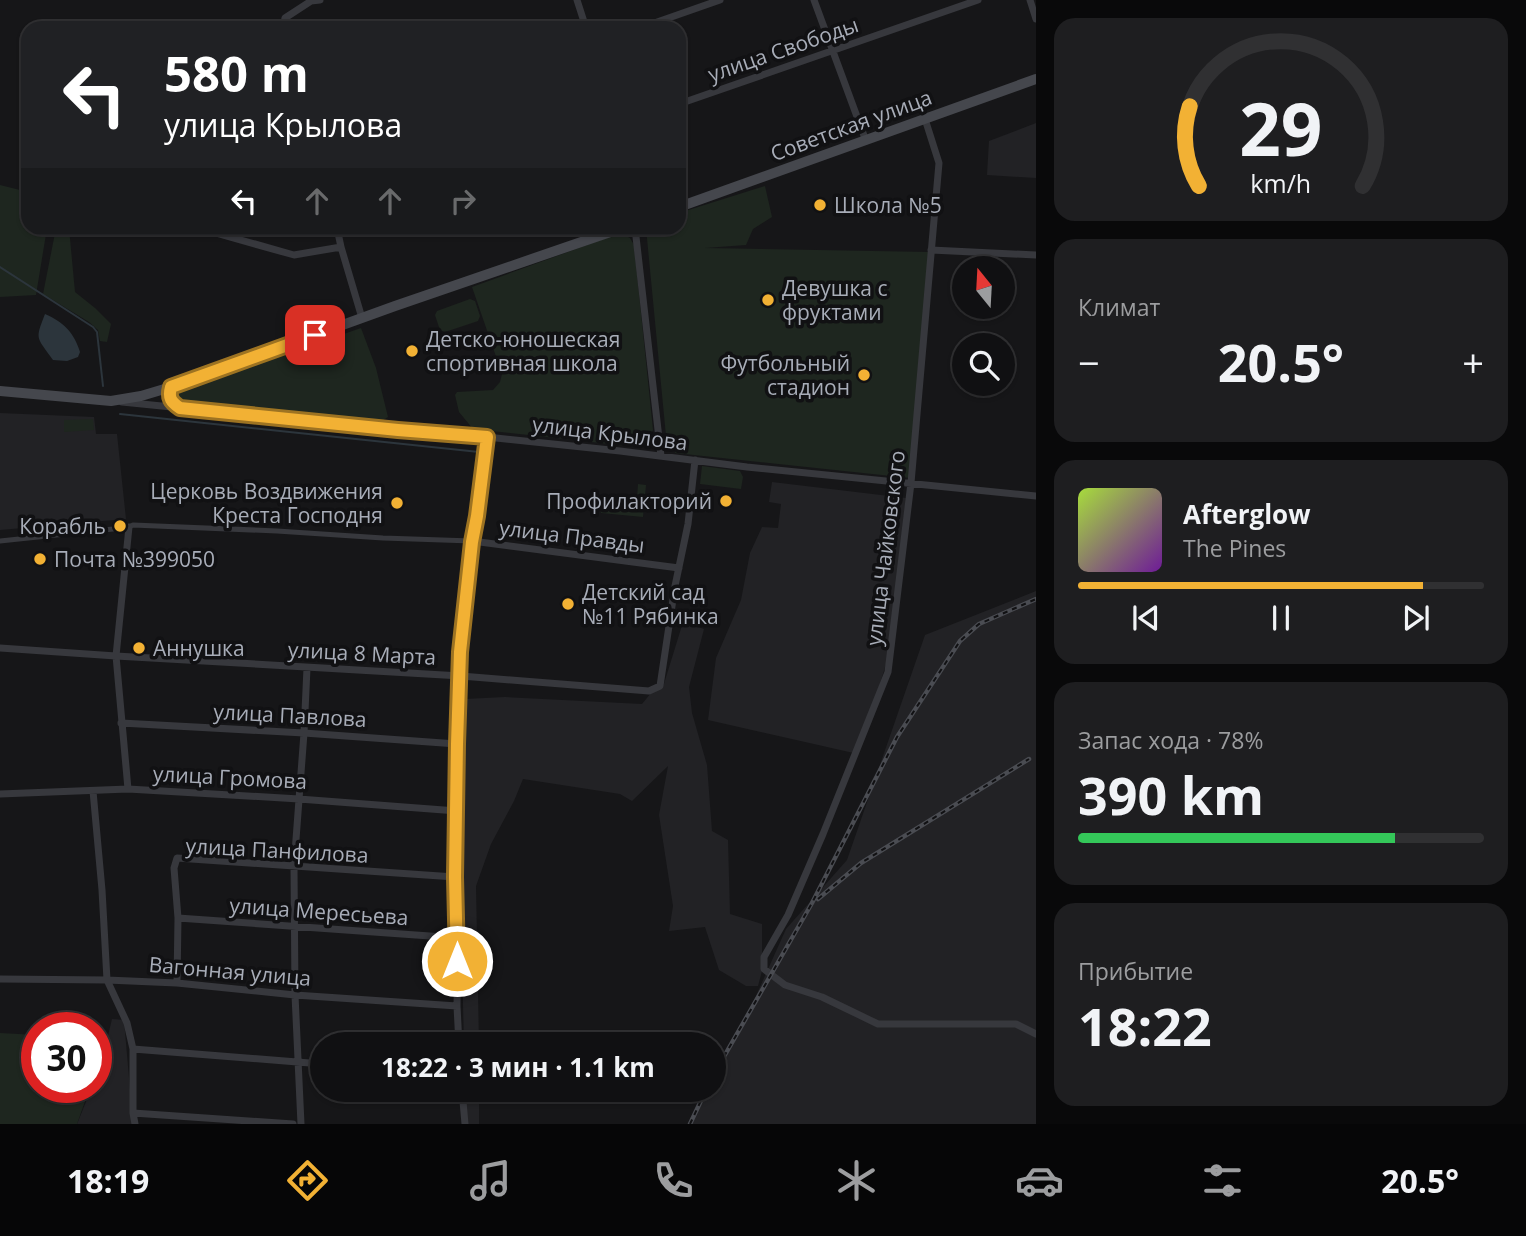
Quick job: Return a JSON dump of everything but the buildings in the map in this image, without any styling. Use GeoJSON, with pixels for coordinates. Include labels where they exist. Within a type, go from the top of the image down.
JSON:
{"type":"FeatureCollection","features":[{"type":"Feature","properties":{"kind":"main road","name":"Советская улица"},"geometry":{"type":"LineString","coordinates":[[686,205],[1036,79]]}},
{"type":"Feature","properties":{"kind":"main road"},"geometry":{"type":"LineString","coordinates":[[0,391],[111,401],[141,396],[602,235]]}},
{"type":"Feature","properties":{"kind":"street"},"geometry":{"type":"LineString","coordinates":[[284,21],[311,1],[320,0]]}},
{"type":"Feature","properties":{"kind":"street"},"geometry":{"type":"LineString","coordinates":[[577,0],[584,21]]}},
{"type":"Feature","properties":{"kind":"street"},"geometry":{"type":"LineString","coordinates":[[660,21],[720,0]]}},
{"type":"Feature","properties":{"kind":"street"},"geometry":{"type":"LineString","coordinates":[[814,0],[866,141]]}},
{"type":"Feature","properties":{"kind":"street","name":"улица Свободы"},"geometry":{"type":"LineString","coordinates":[[686,102],[978,0]]}},
{"type":"Feature","properties":{"kind":"street"},"geometry":{"type":"LineString","coordinates":[[1030,0],[1036,19]]}},
{"type":"Feature","properties":{"kind":"street","name":"улица Чайковского"},"geometry":{"type":"LineString","coordinates":[[925,119],[939,163],[911,483],[888,672],[813,858],[788,915],[764,957],[764,970],[785,985],[822,997],[878,1024],[1016,1024],[1036,1034]]}},
{"type":"Feature","properties":{"kind":"street"},"geometry":{"type":"LineString","coordinates":[[223,235],[294,255],[341,247]]}},
{"type":"Feature","properties":{"kind":"street"},"geometry":{"type":"LineString","coordinates":[[338,235],[362,318]]}},
{"type":"Feature","properties":{"kind":"street"},"geometry":{"type":"LineString","coordinates":[[636,235],[661,456]]}},
{"type":"Feature","properties":{"kind":"street"},"geometry":{"type":"LineString","coordinates":[[931,250],[1036,255]]}},
{"type":"Feature","properties":{"kind":"street"},"geometry":{"type":"LineString","coordinates":[[171,387],[170,399],[180,408]]}},
{"type":"Feature","properties":{"kind":"street","name":"улица Крылова"},"geometry":{"type":"LineString","coordinates":[[111,401],[487,437],[1036,496]]}},
{"type":"Feature","properties":{"kind":"street"},"geometry":{"type":"LineString","coordinates":[[458,1032],[455,877],[459,676],[472,541],[487,437]]}},
{"type":"Feature","properties":{"kind":"street","name":"улица 8 Марта"},"geometry":{"type":"LineString","coordinates":[[0,648],[459,676],[649,691],[660,686],[688,524],[695,460]]}},
{"type":"Feature","properties":{"kind":"street","name":"улица Правды"},"geometry":{"type":"LineString","coordinates":[[0,541],[129,527],[133,524],[472,541],[679,568]]}},
{"type":"Feature","properties":{"kind":"street"},"geometry":{"type":"LineString","coordinates":[[128,789],[116,656],[129,527]]}},
{"type":"Feature","properties":{"kind":"street"},"geometry":{"type":"LineString","coordinates":[[301,1124],[295,995],[294,866],[307,668]]}},
{"type":"Feature","properties":{"kind":"street","name":"улица Павлова"},"geometry":{"type":"LineString","coordinates":[[121,723],[457,744]]}},
{"type":"Feature","properties":{"kind":"street","name":"улица Громова"},"geometry":{"type":"LineString","coordinates":[[0,794],[128,789],[457,811]]}},
{"type":"Feature","properties":{"kind":"street"},"geometry":{"type":"LineString","coordinates":[[93,791],[107,980],[127,1023],[133,1049],[135,1124]]}},
{"type":"Feature","properties":{"kind":"street","name":"улица Панфилова"},"geometry":{"type":"LineString","coordinates":[[177,983],[178,918],[174,868],[177,858],[455,877]]}},
{"type":"Feature","properties":{"kind":"street","name":"улица Мересьева"},"geometry":{"type":"LineString","coordinates":[[178,918],[458,938]]}},
{"type":"Feature","properties":{"kind":"street","name":"Вагонная улица"},"geometry":{"type":"LineString","coordinates":[[0,979],[177,983],[295,995],[457,1006]]}},
{"type":"Feature","properties":{"kind":"street"},"geometry":{"type":"LineString","coordinates":[[133,1049],[310,1064]]}},
{"type":"Feature","properties":{"kind":"street"},"geometry":{"type":"LineString","coordinates":[[463,1102],[465,1124]]}},
{"type":"Feature","properties":{"kind":"street"},"geometry":{"type":"LineString","coordinates":[[133,1113],[293,1124]]}},
{"type":"Feature","properties":{"kind":"shaded area"},"geometry":{"type":"Polygon","coordinates":[[[1036,123],[1036,178],[987,175],[989,141],[1036,123]]]}},
{"type":"Feature","properties":{"kind":"shaded area"},"geometry":{"type":"Polygon","coordinates":[[[0,185],[21,190],[21,235],[46,235],[36,295],[0,297],[0,185]]]}},
{"type":"Feature","properties":{"kind":"shaded area"},"geometry":{"type":"Polygon","coordinates":[[[765,186],[772,217],[753,229],[746,245],[705,248],[929,252],[910,478],[675,453],[676,439],[666,436],[647,235],[686,235],[686,211],[765,186]]]}},
{"type":"Feature","properties":{"kind":"shaded area"},"geometry":{"type":"Polygon","coordinates":[[[55,235],[70,235],[75,292],[111,324],[107,342],[100,341],[98,330],[89,322],[43,294],[55,235]]]}},
{"type":"Feature","properties":{"kind":"shaded area"},"geometry":{"type":"Polygon","coordinates":[[[615,235],[630,238],[634,245],[653,430],[645,446],[473,429],[459,412],[455,395],[457,392],[493,390],[500,382],[502,374],[472,287],[615,235]]]}},
{"type":"Feature","properties":{"kind":"shaded area"},"geometry":{"type":"Polygon","coordinates":[[[470,299],[475,301],[480,316],[478,321],[445,332],[440,330],[435,315],[437,311],[470,299]]]}},
{"type":"Feature","properties":{"kind":"shaded area"},"geometry":{"type":"Polygon","coordinates":[[[45,314],[57,320],[71,333],[78,345],[78,357],[67,361],[53,360],[39,338],[45,314]]]}},
{"type":"Feature","properties":{"kind":"shaded area"},"geometry":{"type":"Polygon","coordinates":[[[361,328],[376,368],[388,417],[383,420],[185,402],[178,397],[181,392],[196,385],[361,328]]]}},
{"type":"Feature","properties":{"kind":"shaded area"},"geometry":{"type":"Polygon","coordinates":[[[0,413],[94,417],[96,434],[117,434],[126,519],[0,530],[0,413]]]}},
{"type":"Feature","properties":{"kind":"shaded area"},"geometry":{"type":"Polygon","coordinates":[[[93,419],[94,430],[64,432],[64,420],[93,419]]]}},
{"type":"Feature","properties":{"kind":"shaded area"},"geometry":{"type":"Polygon","coordinates":[[[702,466],[740,471],[743,477],[741,489],[700,484],[702,466]]]}},
{"type":"Feature","properties":{"kind":"shaded area"},"geometry":{"type":"Polygon","coordinates":[[[772,482],[906,498],[888,658],[858,754],[708,720],[716,658],[741,600],[750,553],[762,527],[778,528],[781,504],[769,502],[772,482]]]}},
{"type":"Feature","properties":{"kind":"shaded area"},"geometry":{"type":"Polygon","coordinates":[[[638,484],[646,485],[643,517],[601,513],[601,509],[636,512],[638,484]]]}},
{"type":"Feature","properties":{"kind":"shaded area"},"geometry":{"type":"Polygon","coordinates":[[[1036,591],[1036,1124],[689,1124],[701,1102],[726,1102],[726,1054],[786,929],[847,860],[925,635],[1036,591]]]}},
{"type":"Feature","properties":{"kind":"shaded area"},"geometry":{"type":"Polygon","coordinates":[[[683,622],[704,629],[689,687],[692,713],[707,765],[712,831],[728,840],[730,914],[762,924],[762,971],[758,986],[746,986],[719,970],[705,927],[669,931],[673,906],[659,815],[668,766],[632,801],[620,794],[523,779],[491,844],[476,886],[479,1032],[464,1032],[459,842],[465,699],[505,697],[642,704],[656,687],[663,687],[683,622]]]}},
{"type":"Feature","properties":{"kind":"shaded area"},"geometry":{"type":"Polygon","coordinates":[[[112,1019],[124,1020],[133,1124],[77,1124],[86,1103],[112,1103],[112,1019]]]}},
{"type":"Feature","properties":{"kind":"shaded area"},"geometry":{"type":"Polygon","coordinates":[[[0,1033],[21,1034],[21,1103],[84,1103],[77,1124],[0,1124],[0,1033]]]}},
{"type":"Feature","properties":{"kind":"shaded area"},"geometry":{"type":"Polygon","coordinates":[[[465,1102],[479,1102],[479,1124],[465,1124],[465,1102]]]}},
{"type":"Feature","properties":{"kind":"waterway"},"geometry":{"type":"LineString","coordinates":[[0,267],[93,327],[97,332],[103,386]]}},
{"type":"Feature","properties":{"kind":"waterway"},"geometry":{"type":"LineString","coordinates":[[120,414],[479,452]]}},
{"type":"Feature","properties":{"kind":"railway"},"geometry":{"type":"LineString","coordinates":[[726,1053],[812,903],[897,737],[960,641],[979,624],[1036,599]]}},
{"type":"Feature","properties":{"kind":"railway"},"geometry":{"type":"LineString","coordinates":[[818,899],[861,863],[1029,759]]}},
{"type":"Feature","properties":{"kind":"railway"},"geometry":{"type":"LineString","coordinates":[[690,1124],[700,1102]]}},
{"type":"Feature","properties":{"kind":"place","name":"Школа №5"},"geometry":{"type":"Point","coordinates":[820,205]}},
{"type":"Feature","properties":{"kind":"place","name":"Девушка с фруктами"},"geometry":{"type":"Point","coordinates":[768,300]}},
{"type":"Feature","properties":{"kind":"place","name":"Детско-юношеская спортивная школа"},"geometry":{"type":"Point","coordinates":[412,351]}},
{"type":"Feature","properties":{"kind":"place","name":"Футбольный стадион"},"geometry":{"type":"Point","coordinates":[864,375]}},
{"type":"Feature","properties":{"kind":"place","name":"Профилакторий"},"geometry":{"type":"Point","coordinates":[726,501]}},
{"type":"Feature","properties":{"kind":"place","name":"Церковь Воздвижения Креста Господня"},"geometry":{"type":"Point","coordinates":[397,503]}},
{"type":"Feature","properties":{"kind":"place","name":"Корабль"},"geometry":{"type":"Point","coordinates":[120,526]}},
{"type":"Feature","properties":{"kind":"place","name":"Почта №399050"},"geometry":{"type":"Point","coordinates":[40,559]}},
{"type":"Feature","properties":{"kind":"place","name":"Детский сад №11 Рябинка"},"geometry":{"type":"Point","coordinates":[568,604]}},
{"type":"Feature","properties":{"kind":"place","name":"Аннушка"},"geometry":{"type":"Point","coordinates":[139,648]}},
{"type":"Feature","properties":{"kind":"route"},"geometry":{"type":"LineString","coordinates":[[315,335],[171,387],[170,399],[180,408],[487,437],[460,652],[455,877],[457,961]]}}]}
